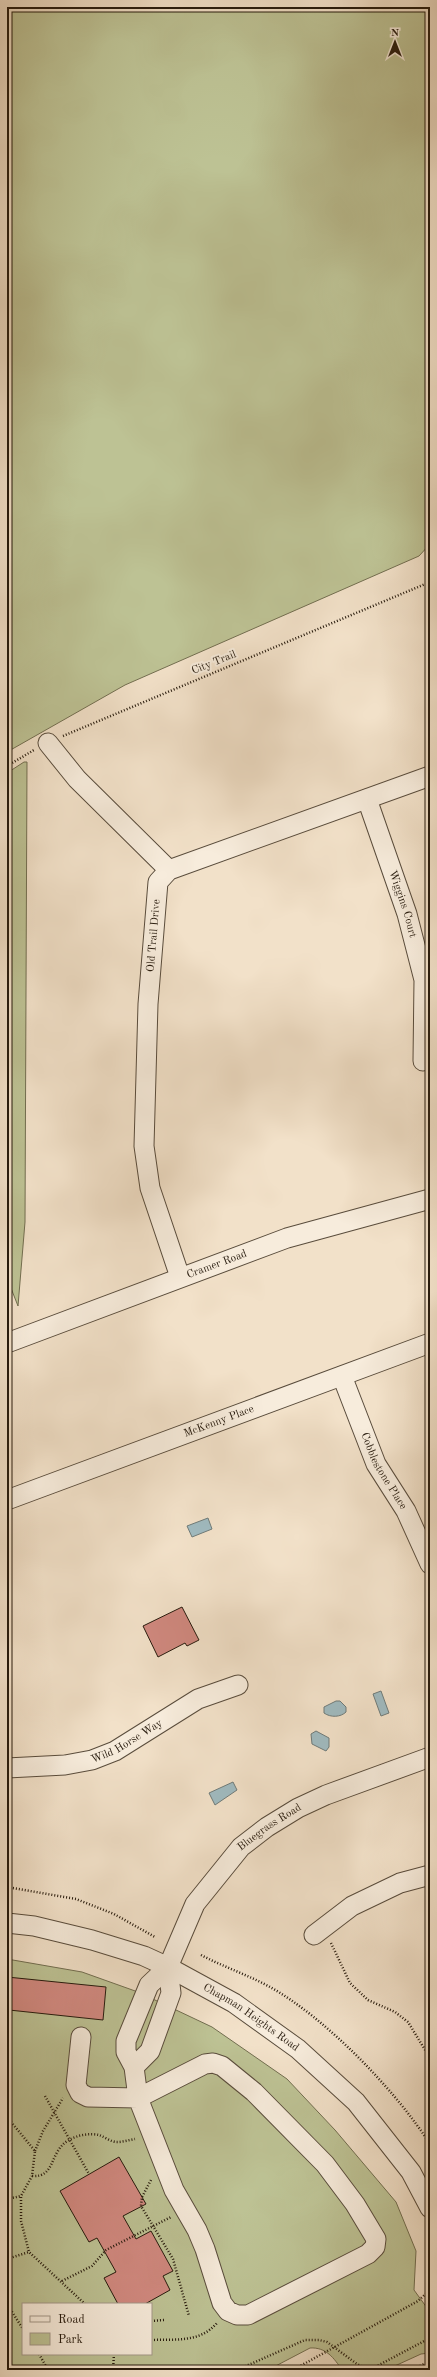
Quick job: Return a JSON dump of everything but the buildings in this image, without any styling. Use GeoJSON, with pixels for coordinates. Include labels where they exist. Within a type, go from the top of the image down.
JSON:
{"type":"FeatureCollection","features":[{"type":"Feature","properties":{"kind":"street"},"geometry":{"type":"LineString","coordinates":[[48,743],[77,779],[169,870],[430,776]]}},
{"type":"Feature","properties":{"kind":"street","name":"Wiggins Court"},"geometry":{"type":"LineString","coordinates":[[367,799],[407,914],[424,980],[423,1061]]}},
{"type":"Feature","properties":{"kind":"street","name":"Old Trail Drive"},"geometry":{"type":"LineString","coordinates":[[169,870],[158,882],[156,896],[148,1004],[144,1146],[150,1188],[180,1277]]}},
{"type":"Feature","properties":{"kind":"street","name":"Cramer Road"},"geometry":{"type":"LineString","coordinates":[[8,1340],[287,1238],[430,1199]]}},
{"type":"Feature","properties":{"kind":"street","name":"McKenny Place"},"geometry":{"type":"LineString","coordinates":[[7,1500],[430,1343]]}},
{"type":"Feature","properties":{"kind":"street","name":"Cobblestone Place"},"geometry":{"type":"LineString","coordinates":[[342,1376],[376,1464],[406,1511],[430,1564]]}},
{"type":"Feature","properties":{"kind":"street","name":"Wild Horse Way"},"geometry":{"type":"LineString","coordinates":[[7,1768],[65,1765],[92,1760],[115,1751],[198,1699],[238,1685]]}},
{"type":"Feature","properties":{"kind":"street","name":"Bluegrass Road"},"geometry":{"type":"LineString","coordinates":[[168,1967],[195,1904],[241,1848],[267,1827],[298,1808],[326,1795],[430,1757]]}},
{"type":"Feature","properties":{"kind":"street"},"geometry":{"type":"LineString","coordinates":[[314,1935],[352,1906],[400,1883],[430,1875]]}},
{"type":"Feature","properties":{"kind":"street","name":"Chapman Heights Road"},"geometry":{"type":"LineString","coordinates":[[7,1923],[34,1926],[92,1940],[144,1956],[168,1967],[234,2003],[298,2049],[356,2102],[411,2172],[430,2208]]}},
{"type":"Feature","properties":{"kind":"street"},"geometry":{"type":"LineString","coordinates":[[81,2036],[76,2085],[80,2093],[88,2097],[138,2098],[205,2064],[213,2063],[222,2066],[254,2092],[325,2164],[355,2204],[376,2240],[375,2247],[368,2254],[248,2315],[237,2315],[228,2311],[222,2303],[205,2249],[186,2210],[174,2190],[138,2098],[134,2067],[126,2052],[126,2041],[149,1984],[168,1967]]}},
{"type":"Feature","properties":{"kind":"street"},"geometry":{"type":"LineString","coordinates":[[134,2067],[150,2051],[171,1993],[168,1967]]}},
{"type":"Feature","properties":{"kind":"path","name":"City Trail"},"geometry":{"type":"LineString","coordinates":[[7,766],[20,756],[90,723],[430,582]]}},
{"type":"Feature","properties":{"kind":"path"},"geometry":{"type":"LineString","coordinates":[[7,1887],[76,1899],[114,1914],[155,1937]]}},
{"type":"Feature","properties":{"kind":"path"},"geometry":{"type":"LineString","coordinates":[[314,1935],[328,1937],[350,1983],[368,2000],[395,2012],[408,2022],[430,2058]]}},
{"type":"Feature","properties":{"kind":"path"},"geometry":{"type":"LineString","coordinates":[[201,1955],[270,1987],[310,2014],[347,2048],[386,2088],[415,2120],[430,2144]]}},
{"type":"Feature","properties":{"kind":"path"},"geometry":{"type":"LineString","coordinates":[[80,2093],[63,2097],[43,2131],[35,2151],[32,2176],[21,2196],[21,2221],[29,2252],[84,2303]]}},
{"type":"Feature","properties":{"kind":"path"},"geometry":{"type":"LineString","coordinates":[[45,2096],[89,2174]]}},
{"type":"Feature","properties":{"kind":"path"},"geometry":{"type":"LineString","coordinates":[[7,2118],[35,2151]]}},
{"type":"Feature","properties":{"kind":"path"},"geometry":{"type":"LineString","coordinates":[[32,2176],[41,2177],[47,2173],[57,2150],[69,2139],[93,2134],[116,2142],[136,2139],[139,2146]]}},
{"type":"Feature","properties":{"kind":"path"},"geometry":{"type":"LineString","coordinates":[[149,2172],[151,2179],[142,2197],[141,2206],[173,2259],[189,2316]]}},
{"type":"Feature","properties":{"kind":"path"},"geometry":{"type":"LineString","coordinates":[[7,2199],[21,2196]]}},
{"type":"Feature","properties":{"kind":"path"},"geometry":{"type":"LineString","coordinates":[[62,2281],[92,2266],[106,2250],[186,2210]]}},
{"type":"Feature","properties":{"kind":"path"},"geometry":{"type":"LineString","coordinates":[[7,2259],[29,2252]]}},
{"type":"Feature","properties":{"kind":"path"},"geometry":{"type":"LineString","coordinates":[[293,2370],[418,2301],[430,2290]]}},
{"type":"Feature","properties":{"kind":"path"},"geometry":{"type":"LineString","coordinates":[[7,2304],[22,2326]]}},
{"type":"Feature","properties":{"kind":"path"},"geometry":{"type":"LineString","coordinates":[[152,2340],[199,2337],[211,2330],[228,2311]]}},
{"type":"Feature","properties":{"kind":"path"},"geometry":{"type":"LineString","coordinates":[[152,2321],[164,2320]]}},
{"type":"Feature","properties":{"kind":"path"},"geometry":{"type":"LineString","coordinates":[[236,2370],[305,2340],[319,2340],[336,2347],[356,2364],[365,2368],[377,2366],[430,2338]]}},
{"type":"Feature","properties":{"kind":"path"},"geometry":{"type":"LineString","coordinates":[[40,2355],[48,2370]]}},
{"type":"Feature","properties":{"kind":"path"},"geometry":{"type":"LineString","coordinates":[[113,2370],[114,2355]]}},
{"type":"Feature","properties":{"kind":"path"},"geometry":{"type":"LineString","coordinates":[[412,2370],[430,2361]]}},
{"type":"Feature","properties":{"kind":"green space"},"geometry":{"type":"Polygon","coordinates":[[[7,7],[430,7],[430,544],[419,556],[125,685],[7,752],[7,7]]]}},
{"type":"Feature","properties":{"kind":"green space"},"geometry":{"type":"Polygon","coordinates":[[[24,762],[27,762],[25,1222],[18,1306],[7,1278],[7,773],[24,762]]]}},
{"type":"Feature","properties":{"kind":"green space"},"geometry":{"type":"Polygon","coordinates":[[[7,1959],[82,1972],[138,1992],[212,2027],[287,2079],[335,2130],[396,2202],[416,2251],[414,2290],[430,2312],[430,2353],[421,2354],[386,2370],[342,2370],[336,2361],[325,2351],[310,2348],[268,2370],[7,2370],[7,1959]]]}},
{"type":"Feature","properties":{"kind":"water"},"geometry":{"type":"Polygon","coordinates":[[[208,1518],[212,1529],[192,1537],[187,1526],[208,1518]]]}},
{"type":"Feature","properties":{"kind":"water"},"geometry":{"type":"Polygon","coordinates":[[[381,1691],[389,1713],[381,1716],[373,1694],[381,1691]]]}},
{"type":"Feature","properties":{"kind":"water"},"geometry":{"type":"Polygon","coordinates":[[[336,1701],[340,1701],[346,1707],[346,1712],[336,1716],[330,1716],[324,1713],[324,1707],[336,1701]]]}},
{"type":"Feature","properties":{"kind":"water"},"geometry":{"type":"Polygon","coordinates":[[[316,1731],[329,1738],[329,1747],[326,1751],[312,1744],[311,1734],[316,1731]]]}},
{"type":"Feature","properties":{"kind":"water"},"geometry":{"type":"Polygon","coordinates":[[[233,1782],[237,1790],[215,1805],[209,1793],[233,1782]]]}}]}
